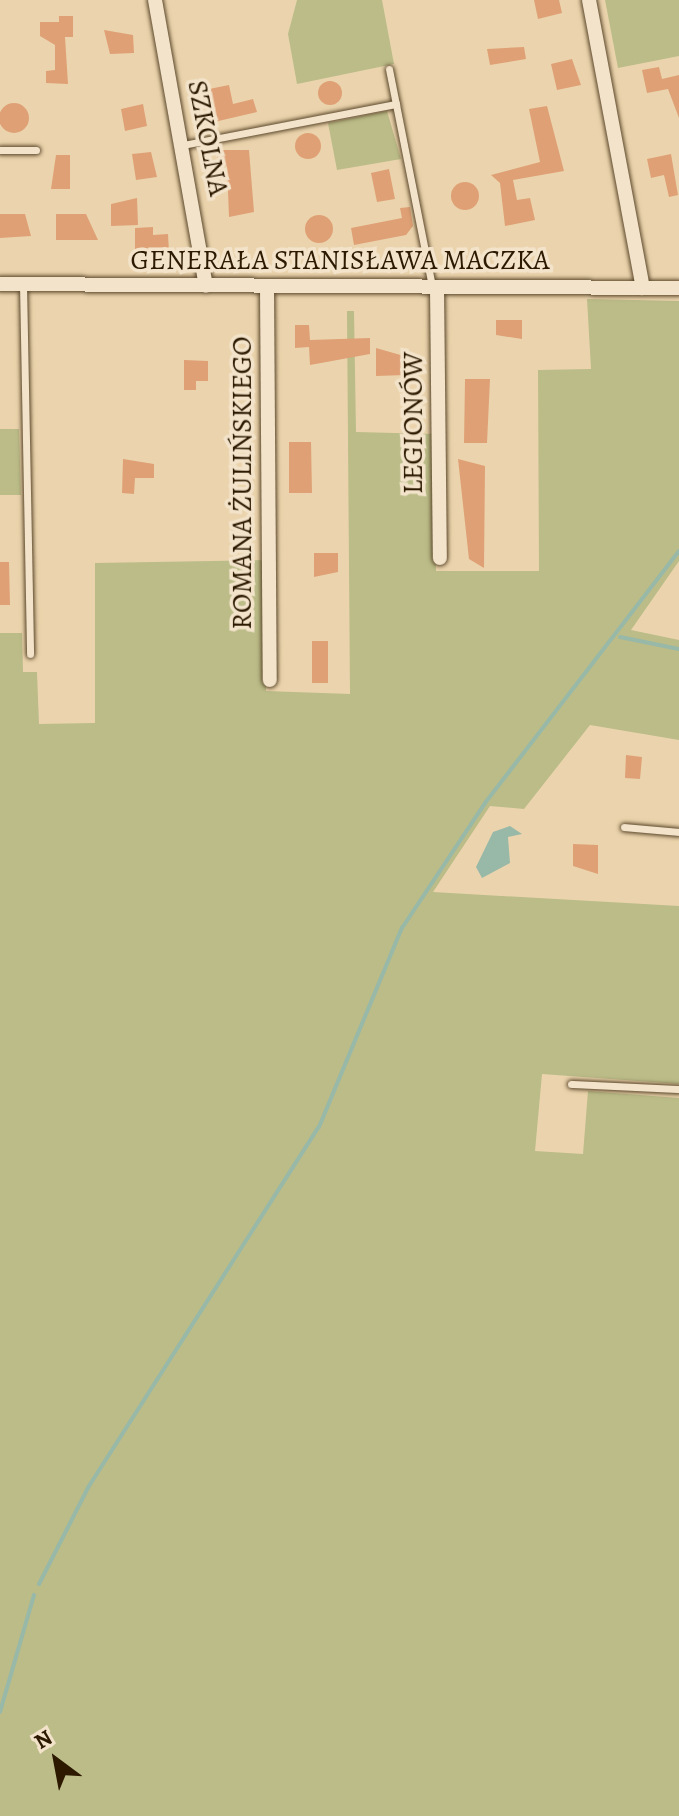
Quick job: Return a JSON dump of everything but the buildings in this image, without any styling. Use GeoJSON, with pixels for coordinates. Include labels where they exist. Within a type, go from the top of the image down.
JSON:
{"type":"FeatureCollection","features":[{"type":"Feature","properties":{"kind":"street","name":"SZKOLNA"},"geometry":{"type":"LineString","coordinates":[[155,0],[206,285]]}},
{"type":"Feature","properties":{"kind":"street"},"geometry":{"type":"LineString","coordinates":[[589,0],[643,288]]}},
{"type":"Feature","properties":{"kind":"street","name":"GENERAŁA STANISŁAWA MACZKA"},"geometry":{"type":"LineString","coordinates":[[0,284],[679,288]]}},
{"type":"Feature","properties":{"kind":"street","name":"ROMANA ŻULIŃSKIEGO"},"geometry":{"type":"LineString","coordinates":[[267,287],[270,680]]}},
{"type":"Feature","properties":{"kind":"street","name":"LEGIONÓW"},"geometry":{"type":"LineString","coordinates":[[434,287],[440,558]]}},
{"type":"Feature","properties":{"kind":"lane"},"geometry":{"type":"LineString","coordinates":[[389,69],[434,287]]}},
{"type":"Feature","properties":{"kind":"lane"},"geometry":{"type":"LineString","coordinates":[[183,145],[396,104]]}},
{"type":"Feature","properties":{"kind":"lane"},"geometry":{"type":"LineString","coordinates":[[0,150],[36,150]]}},
{"type":"Feature","properties":{"kind":"lane"},"geometry":{"type":"LineString","coordinates":[[23,284],[30,654]]}},
{"type":"Feature","properties":{"kind":"lane"},"geometry":{"type":"LineString","coordinates":[[624,827],[679,832]]}},
{"type":"Feature","properties":{"kind":"lane"},"geometry":{"type":"LineString","coordinates":[[571,1084],[679,1089]]}},
{"type":"Feature","properties":{"kind":"green space"},"geometry":{"type":"Polygon","coordinates":[[[297,0],[382,0],[394,64],[297,84],[288,34],[297,0]]]}},
{"type":"Feature","properties":{"kind":"green space"},"geometry":{"type":"Polygon","coordinates":[[[605,0],[679,0],[679,56],[618,68],[605,0]]]}},
{"type":"Feature","properties":{"kind":"green space"},"geometry":{"type":"Polygon","coordinates":[[[387,111],[401,159],[337,170],[328,123],[387,111]]]}},
{"type":"Feature","properties":{"kind":"green space"},"geometry":{"type":"Polygon","coordinates":[[[587,299],[679,301],[679,561],[631,630],[679,640],[679,740],[590,725],[524,809],[490,806],[433,892],[679,906],[679,1084],[542,1074],[535,1151],[583,1154],[588,1091],[679,1098],[679,1816],[0,1816],[0,633],[22,633],[23,672],[37,672],[39,724],[95,723],[95,563],[265,560],[266,691],[350,694],[347,311],[354,311],[356,432],[434,434],[436,571],[539,571],[538,370],[591,369],[587,299]]]}},
{"type":"Feature","properties":{"kind":"green space"},"geometry":{"type":"Polygon","coordinates":[[[0,429],[19,429],[21,495],[0,495],[0,429]]]}},
{"type":"Feature","properties":{"kind":"shaded area"},"geometry":{"type":"Polygon","coordinates":[[[510,826],[522,834],[508,837],[510,863],[482,878],[476,867],[493,832],[510,826]]]}},
{"type":"Feature","properties":{"kind":"waterway"},"geometry":{"type":"LineString","coordinates":[[39,1584],[89,1486],[319,1127],[402,928],[485,803],[679,551]]}},
{"type":"Feature","properties":{"kind":"waterway"},"geometry":{"type":"LineString","coordinates":[[620,637],[679,649]]}},
{"type":"Feature","properties":{"kind":"waterway"},"geometry":{"type":"LineString","coordinates":[[0,1712],[34,1595]]}}]}
